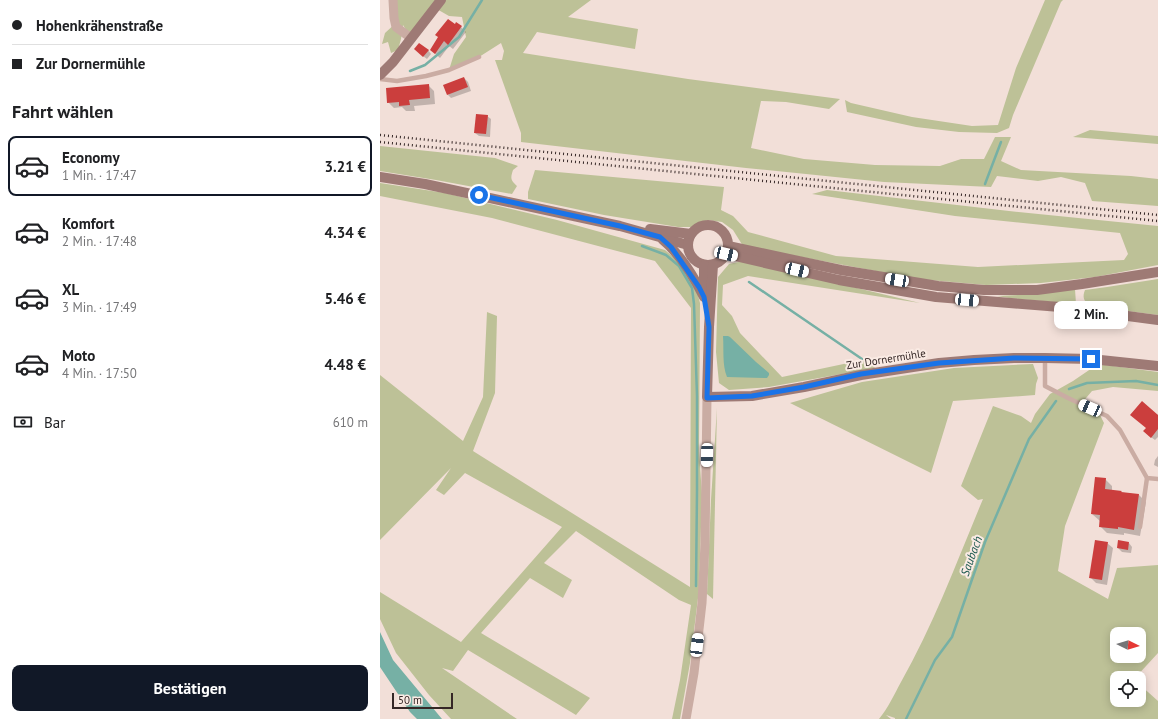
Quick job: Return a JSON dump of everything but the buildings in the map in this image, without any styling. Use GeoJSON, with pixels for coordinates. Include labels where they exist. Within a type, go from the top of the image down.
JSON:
{"type":"FeatureCollection","features":[{"type":"Feature","properties":{"kind":"main road"},"geometry":{"type":"LineString","coordinates":[[380,75],[394,62],[441,0]]}},
{"type":"Feature","properties":{"kind":"main road"},"geometry":{"type":"LineString","coordinates":[[380,177],[425,184],[620,226],[688,245]]}},
{"type":"Feature","properties":{"kind":"main road"},"geometry":{"type":"LineString","coordinates":[[712,225],[724,233],[728,242],[727,250],[721,261],[709,265],[695,261],[690,254],[688,245],[691,234],[694,230],[703,226],[712,225]]}},
{"type":"Feature","properties":{"kind":"main road"},"geometry":{"type":"LineString","coordinates":[[620,226],[691,234]]}},
{"type":"Feature","properties":{"kind":"main road"},"geometry":{"type":"LineString","coordinates":[[660,237],[671,247],[699,287],[704,297],[709,327]]}},
{"type":"Feature","properties":{"kind":"main road"},"geometry":{"type":"LineString","coordinates":[[727,250],[938,286],[984,290],[1037,290],[1158,272]]}},
{"type":"Feature","properties":{"kind":"main road"},"geometry":{"type":"LineString","coordinates":[[727,250],[839,280],[936,297],[1060,307],[1158,320]]}},
{"type":"Feature","properties":{"kind":"main road"},"geometry":{"type":"LineString","coordinates":[[704,297],[709,265]]}},
{"type":"Feature","properties":{"kind":"main road"},"geometry":{"type":"LineString","coordinates":[[707,398],[709,265]]}},
{"type":"Feature","properties":{"kind":"main road","name":"Zur Dornermühle"},"geometry":{"type":"LineString","coordinates":[[707,398],[752,396],[804,387],[861,374],[939,363],[1014,358],[1045,358],[1091,359],[1158,366]]}},
{"type":"Feature","properties":{"kind":"street"},"geometry":{"type":"LineString","coordinates":[[393,0],[396,27],[411,38]]}},
{"type":"Feature","properties":{"kind":"street"},"geometry":{"type":"LineString","coordinates":[[686,719],[694,673],[702,603],[705,544],[707,398]]}},
{"type":"Feature","properties":{"kind":"lane"},"geometry":{"type":"LineString","coordinates":[[380,79],[397,81],[426,76],[449,70],[479,57]]}},
{"type":"Feature","properties":{"kind":"lane"},"geometry":{"type":"LineString","coordinates":[[1045,358],[1045,386],[1106,416],[1120,430],[1147,478],[1140,527]]}},
{"type":"Feature","properties":{"kind":"lane"},"geometry":{"type":"LineString","coordinates":[[1147,478],[1158,479]]}},
{"type":"Feature","properties":{"kind":"green space"},"geometry":{"type":"Polygon","coordinates":[[[395,0],[591,0],[568,17],[638,29],[635,49],[537,32],[523,53],[688,79],[840,99],[829,109],[786,102],[761,101],[751,148],[804,159],[875,165],[940,166],[961,159],[984,159],[995,137],[1011,137],[1001,161],[1021,170],[1131,176],[1158,179],[1158,206],[1092,201],[1085,183],[1061,177],[1038,181],[997,176],[991,187],[884,182],[521,142],[521,133],[495,60],[502,60],[504,51],[501,43],[479,57],[449,70],[454,54],[466,37],[462,17],[449,16],[435,8],[411,38],[403,25],[398,50],[391,53],[388,42],[382,44],[385,33],[397,22],[395,0]]]}},
{"type":"Feature","properties":{"kind":"green space"},"geometry":{"type":"Polygon","coordinates":[[[1045,0],[1063,0],[1013,115],[1009,128],[997,133],[959,132],[916,127],[847,112],[845,100],[851,103],[912,117],[972,126],[998,125],[1016,68],[1045,0]]]}},
{"type":"Feature","properties":{"kind":"green space"},"geometry":{"type":"Polygon","coordinates":[[[1090,130],[1158,136],[1158,144],[1073,137],[1090,130]]]}},
{"type":"Feature","properties":{"kind":"green space"},"geometry":{"type":"Polygon","coordinates":[[[380,146],[495,158],[518,166],[513,170],[511,177],[512,181],[517,186],[512,194],[380,171],[380,146]]]}},
{"type":"Feature","properties":{"kind":"green space"},"geometry":{"type":"Polygon","coordinates":[[[535,170],[724,187],[721,210],[733,216],[748,232],[836,256],[978,267],[1124,260],[1128,254],[1120,233],[955,216],[812,194],[827,190],[1158,226],[1158,265],[1095,277],[1041,283],[986,285],[918,279],[743,246],[733,230],[722,222],[708,220],[691,227],[678,227],[604,215],[528,199],[528,192],[535,170]]]}},
{"type":"Feature","properties":{"kind":"green space"},"geometry":{"type":"Polygon","coordinates":[[[380,183],[445,193],[557,220],[665,250],[678,261],[697,291],[700,303],[699,451],[702,495],[699,590],[690,663],[680,719],[672,719],[680,680],[691,605],[679,600],[576,531],[544,563],[572,580],[563,598],[530,578],[481,633],[590,698],[576,715],[468,650],[453,671],[442,668],[517,719],[451,719],[429,695],[396,653],[380,619],[380,592],[461,642],[562,527],[465,473],[444,495],[436,490],[451,468],[380,540],[380,375],[463,441],[483,397],[487,312],[497,316],[495,393],[473,451],[690,587],[691,308],[655,261],[492,218],[380,196],[380,183]]]}},
{"type":"Feature","properties":{"kind":"green space"},"geometry":{"type":"Polygon","coordinates":[[[743,261],[920,303],[748,276],[723,285],[722,305],[732,316],[740,333],[782,377],[868,360],[875,368],[769,387],[729,390],[719,383],[716,352],[718,277],[729,264],[743,261]]]}},
{"type":"Feature","properties":{"kind":"green space"},"geometry":{"type":"Polygon","coordinates":[[[1158,279],[1158,315],[1089,306],[1084,299],[1085,290],[1158,279]]]}},
{"type":"Feature","properties":{"kind":"green space"},"geometry":{"type":"Polygon","coordinates":[[[1075,289],[1076,304],[997,296],[1036,294],[1075,289]]]}},
{"type":"Feature","properties":{"kind":"green space"},"geometry":{"type":"Polygon","coordinates":[[[1033,364],[1038,378],[1035,395],[953,401],[931,473],[790,403],[862,382],[954,368],[1033,364]]]}},
{"type":"Feature","properties":{"kind":"green space"},"geometry":{"type":"Polygon","coordinates":[[[1098,364],[1158,372],[1158,391],[1113,387],[1092,391],[1081,404],[1099,413],[1104,423],[1065,526],[1058,571],[1108,599],[1117,568],[1158,565],[1158,653],[1141,671],[1110,671],[1110,707],[1146,707],[1146,690],[1158,701],[1158,719],[895,719],[886,715],[891,719],[879,719],[891,701],[924,638],[945,592],[983,499],[978,500],[961,486],[993,406],[1021,416],[1031,423],[1035,414],[1050,394],[1098,364]]]}},
{"type":"Feature","properties":{"kind":"green space"},"geometry":{"type":"Polygon","coordinates":[[[717,408],[713,599],[707,594],[717,408]]]}},
{"type":"Feature","properties":{"kind":"water"},"geometry":{"type":"Polygon","coordinates":[[[723,336],[730,337],[769,373],[767,378],[727,377],[724,362],[723,336]]]}},
{"type":"Feature","properties":{"kind":"water"},"geometry":{"type":"Polygon","coordinates":[[[380,632],[393,660],[442,719],[417,719],[410,712],[380,667],[380,632]]]}},
{"type":"Feature","properties":{"kind":"waterway"},"geometry":{"type":"LineString","coordinates":[[410,71],[425,65],[459,37],[482,0]]}},
{"type":"Feature","properties":{"kind":"waterway"},"geometry":{"type":"LineString","coordinates":[[985,184],[1001,142]]}},
{"type":"Feature","properties":{"kind":"waterway"},"geometry":{"type":"LineString","coordinates":[[642,246],[666,255],[679,266],[692,288],[694,304],[697,396],[696,586]]}},
{"type":"Feature","properties":{"kind":"waterway"},"geometry":{"type":"LineString","coordinates":[[749,282],[862,359]]}},
{"type":"Feature","properties":{"kind":"waterway","name":"Saubach"},"geometry":{"type":"LineString","coordinates":[[1069,389],[1087,383],[1136,381],[1158,385]]}},
{"type":"Feature","properties":{"kind":"waterway","name":"Saubach"},"geometry":{"type":"LineString","coordinates":[[906,719],[935,660],[952,637],[985,542],[1029,439],[1056,401]]}},
{"type":"Feature","properties":{"kind":"railway"},"geometry":{"type":"LineString","coordinates":[[380,135],[1158,215]]}},
{"type":"Feature","properties":{"kind":"railway"},"geometry":{"type":"LineString","coordinates":[[380,142],[1158,221]]}},
{"type":"Feature","properties":{"kind":"route"},"geometry":{"type":"LineString","coordinates":[[479,195],[620,226],[660,237],[671,247],[681,260],[704,297],[709,327],[707,398],[752,396],[804,387],[861,374],[939,363],[1014,358],[1091,359]]}}]}
